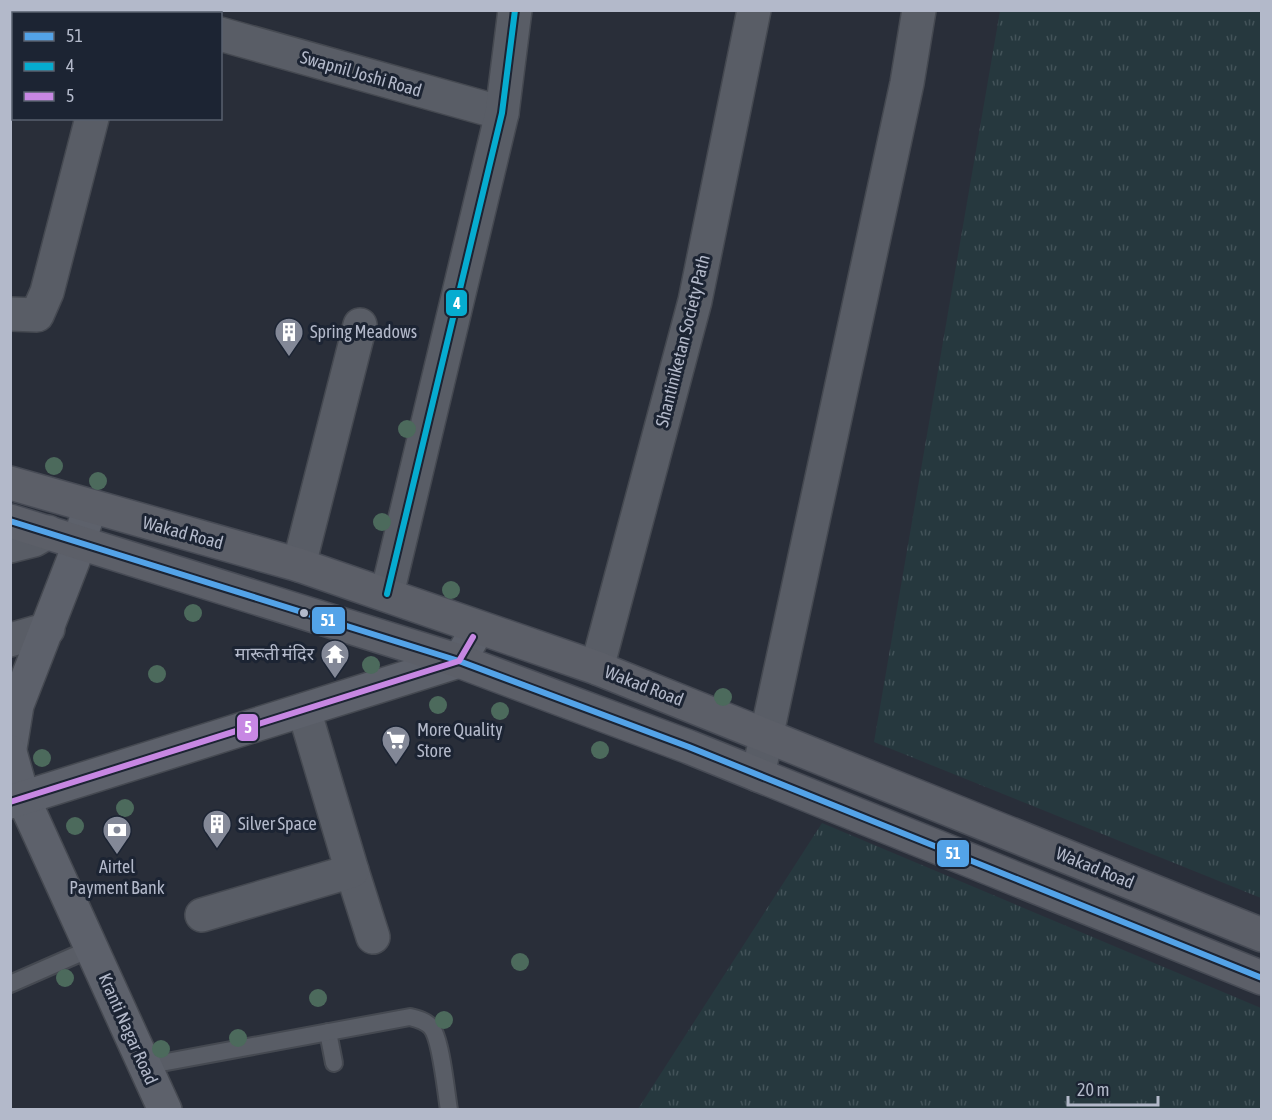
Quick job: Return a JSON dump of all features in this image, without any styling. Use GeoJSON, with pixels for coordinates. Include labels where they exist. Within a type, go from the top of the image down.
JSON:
{"type":"FeatureCollection","features":[{"type":"Feature","properties":{"kind":"main road","name":"Wakad Road"},"geometry":{"type":"LineString","coordinates":[[10,483],[299,565],[597,668],[1262,935]]}},
{"type":"Feature","properties":{"kind":"main road"},"geometry":{"type":"LineString","coordinates":[[10,521],[459,662],[658,735],[1262,978]]}},
{"type":"Feature","properties":{"kind":"street"},"geometry":{"type":"LineString","coordinates":[[387,594],[502,113],[515,10]]}},
{"type":"Feature","properties":{"kind":"street","name":"Shantiniketan Society Path"},"geometry":{"type":"LineString","coordinates":[[597,668],[695,301],[754,10]]}},
{"type":"Feature","properties":{"kind":"street"},"geometry":{"type":"LineString","coordinates":[[758,775],[907,83],[919,10]]}},
{"type":"Feature","properties":{"kind":"street","name":"Swapnil Joshi Road"},"geometry":{"type":"LineString","coordinates":[[222,35],[502,113]]}},
{"type":"Feature","properties":{"kind":"street"},"geometry":{"type":"LineString","coordinates":[[10,315],[37,315],[47,292],[91,120]]}},
{"type":"Feature","properties":{"kind":"street"},"geometry":{"type":"LineString","coordinates":[[299,565],[360,326]]}},
{"type":"Feature","properties":{"kind":"street"},"geometry":{"type":"LineString","coordinates":[[10,750],[17,705],[48,628],[90,507]]}},
{"type":"Feature","properties":{"kind":"street"},"geometry":{"type":"LineString","coordinates":[[10,546],[34,540],[48,532]]}},
{"type":"Feature","properties":{"kind":"street"},"geometry":{"type":"LineString","coordinates":[[17,800],[459,662],[478,627]]}},
{"type":"Feature","properties":{"kind":"street"},"geometry":{"type":"LineString","coordinates":[[10,640],[48,628]]}},
{"type":"Feature","properties":{"kind":"street"},"geometry":{"type":"LineString","coordinates":[[304,710],[373,937]]}},
{"type":"Feature","properties":{"kind":"street","name":"Kranti Nagar Road"},"geometry":{"type":"LineString","coordinates":[[10,750],[17,800],[92,948],[165,1110]]}},
{"type":"Feature","properties":{"kind":"street"},"geometry":{"type":"LineString","coordinates":[[202,915],[352,871]]}},
{"type":"Feature","properties":{"kind":"lane"},"geometry":{"type":"LineString","coordinates":[[10,984],[92,948]]}},
{"type":"Feature","properties":{"kind":"lane"},"geometry":{"type":"LineString","coordinates":[[145,1066],[410,1017],[422,1020],[433,1028],[441,1055],[449,1110]]}},
{"type":"Feature","properties":{"kind":"lane"},"geometry":{"type":"LineString","coordinates":[[328,1032],[334,1063]]}},
{"type":"Feature","properties":{"kind":"green space"},"geometry":{"type":"Polygon","coordinates":[[[1000,11],[1261,11],[1261,898],[874,742],[1000,11]]]}},
{"type":"Feature","properties":{"kind":"green space"},"geometry":{"type":"Polygon","coordinates":[[[822,823],[1261,1008],[1261,1109],[638,1109],[822,823]]]}},
{"type":"Feature","properties":{"kind":"transit line","name":"4"},"geometry":{"type":"LineString","coordinates":[[387,594],[502,113],[515,10]]}},
{"type":"Feature","properties":{"kind":"transit line","name":"51"},"geometry":{"type":"LineString","coordinates":[[10,521],[459,661],[689,747],[1262,978]]}},
{"type":"Feature","properties":{"kind":"transit line","name":"5"},"geometry":{"type":"LineString","coordinates":[[10,802],[459,661],[473,637]]}},
{"type":"Feature","properties":{"kind":"place","name":"Spring Meadows"},"geometry":{"type":"Point","coordinates":[289,358]}},
{"type":"Feature","properties":{"kind":"place","name":"मारूती मंदिर"},"geometry":{"type":"Point","coordinates":[335,680]}},
{"type":"Feature","properties":{"kind":"place","name":"More Quality Store"},"geometry":{"type":"Point","coordinates":[396,766]}},
{"type":"Feature","properties":{"kind":"place","name":"Silver Space"},"geometry":{"type":"Point","coordinates":[217,850]}},
{"type":"Feature","properties":{"kind":"place","name":"Airtel Payment Bank"},"geometry":{"type":"Point","coordinates":[117,856]}}]}
